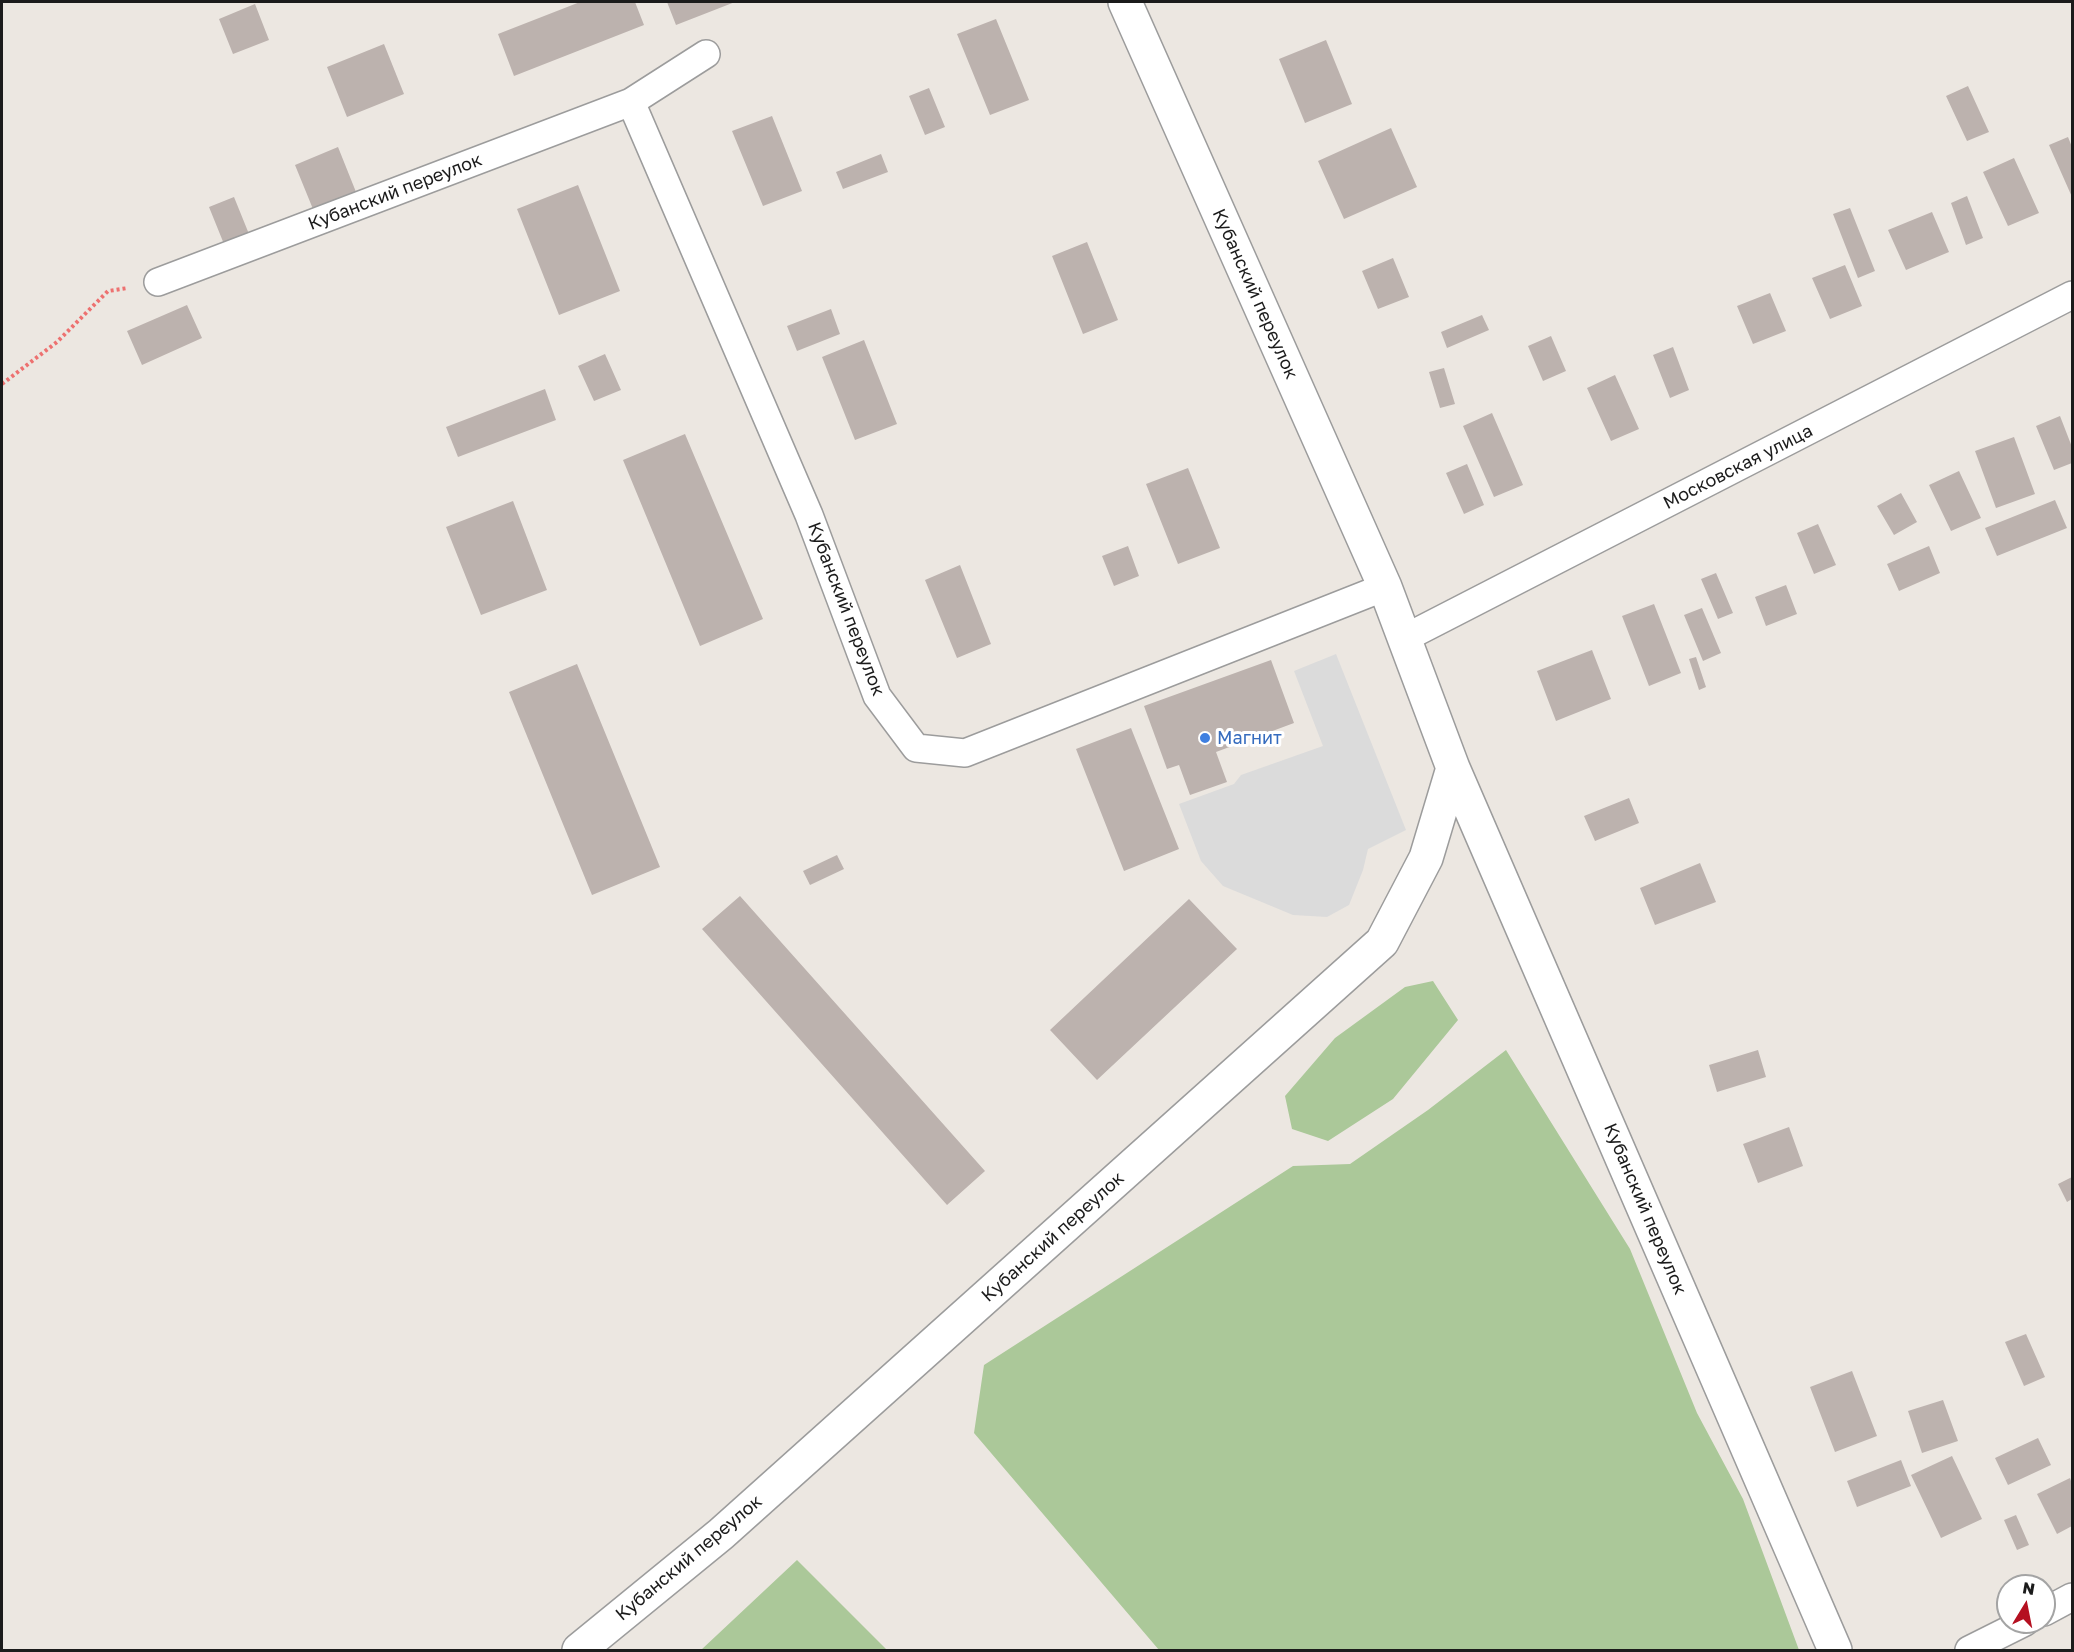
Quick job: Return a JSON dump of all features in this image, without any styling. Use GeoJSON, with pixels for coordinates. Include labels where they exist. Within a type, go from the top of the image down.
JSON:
{"type":"FeatureCollection","features":[{"type":"Feature","properties":{"kind":"street","name":"Кубанский переулок"},"geometry":{"type":"LineString","coordinates":[[1125,2],[1385,587],[1453,768],[1835,1650]]}},
{"type":"Feature","properties":{"kind":"street","name":"Кубанский переулок"},"geometry":{"type":"LineString","coordinates":[[158,282],[631,102],[706,54]]}},
{"type":"Feature","properties":{"kind":"street","name":"Кубанский переулок"},"geometry":{"type":"LineString","coordinates":[[631,102],[809,515],[877,696],[916,748],[965,753],[1385,587]]}},
{"type":"Feature","properties":{"kind":"street","name":"Московская улица"},"geometry":{"type":"LineString","coordinates":[[1403,639],[2073,295]]}},
{"type":"Feature","properties":{"kind":"street","name":"Кубанский переулок"},"geometry":{"type":"LineString","coordinates":[[579,1650],[730,1526],[1382,942],[1426,858],[1453,768]]}},
{"type":"Feature","properties":{"kind":"street"},"geometry":{"type":"LineString","coordinates":[[2056,1606],[2073,1597]]}},
{"type":"Feature","properties":{"kind":"street"},"geometry":{"type":"LineString","coordinates":[[1969,1650],[2001,1634]]}},
{"type":"Feature","properties":{"kind":"path"},"geometry":{"type":"LineString","coordinates":[[2,384],[57,342],[108,291],[158,282]]}},
{"type":"Feature","properties":{"kind":"green space"},"geometry":{"type":"Polygon","coordinates":[[[1433,981],[1458,1020],[1393,1099],[1328,1141],[1292,1129],[1285,1096],[1335,1038],[1405,987],[1433,981]]]}},
{"type":"Feature","properties":{"kind":"green space"},"geometry":{"type":"Polygon","coordinates":[[[1506,1050],[1630,1249],[1697,1413],[1743,1499],[1799,1650],[1159,1650],[974,1433],[984,1365],[1293,1166],[1350,1164],[1428,1110],[1506,1050]]]}},
{"type":"Feature","properties":{"kind":"green space"},"geometry":{"type":"Polygon","coordinates":[[[797,1560],[887,1650],[701,1650],[797,1560]]]}},
{"type":"Feature","properties":{"kind":"shaded area"},"geometry":{"type":"Polygon","coordinates":[[[1336,654],[1406,830],[1368,849],[1363,870],[1349,905],[1327,917],[1293,915],[1223,886],[1201,861],[1179,804],[1234,784],[1241,775],[1323,746],[1294,671],[1336,654]]]}},
{"type":"Feature","properties":{"kind":"building"},"geometry":{"type":"Polygon","coordinates":[[[580,2],[635,2],[644,25],[514,76],[498,34],[580,2]]]}},
{"type":"Feature","properties":{"kind":"building"},"geometry":{"type":"Polygon","coordinates":[[[667,2],[735,2],[676,25],[667,2]]]}},
{"type":"Feature","properties":{"kind":"building"},"geometry":{"type":"Polygon","coordinates":[[[255,4],[269,40],[233,54],[219,19],[255,4]]]}},
{"type":"Feature","properties":{"kind":"building"},"geometry":{"type":"Polygon","coordinates":[[[996,19],[1029,100],[990,115],[957,34],[996,19]]]}},
{"type":"Feature","properties":{"kind":"building"},"geometry":{"type":"Polygon","coordinates":[[[1326,40],[1352,104],[1305,123],[1279,59],[1326,40]]]}},
{"type":"Feature","properties":{"kind":"building"},"geometry":{"type":"Polygon","coordinates":[[[384,44],[404,94],[347,117],[327,67],[384,44]]]}},
{"type":"Feature","properties":{"kind":"building"},"geometry":{"type":"Polygon","coordinates":[[[1968,86],[1989,132],[1967,141],[1946,96],[1968,86]]]}},
{"type":"Feature","properties":{"kind":"building"},"geometry":{"type":"Polygon","coordinates":[[[929,88],[945,127],[925,135],[909,96],[929,88]]]}},
{"type":"Feature","properties":{"kind":"building"},"geometry":{"type":"Polygon","coordinates":[[[772,116],[802,191],[763,206],[732,131],[772,116]]]}},
{"type":"Feature","properties":{"kind":"building"},"geometry":{"type":"Polygon","coordinates":[[[1391,128],[1417,187],[1344,219],[1318,161],[1391,128]]]}},
{"type":"Feature","properties":{"kind":"building"},"geometry":{"type":"Polygon","coordinates":[[[2068,137],[2072,147],[2072,197],[2049,145],[2068,137]]]}},
{"type":"Feature","properties":{"kind":"building"},"geometry":{"type":"Polygon","coordinates":[[[338,147],[358,197],[315,214],[295,165],[338,147]]]}},
{"type":"Feature","properties":{"kind":"building"},"geometry":{"type":"Polygon","coordinates":[[[881,154],[888,172],[843,189],[836,172],[881,154]]]}},
{"type":"Feature","properties":{"kind":"building"},"geometry":{"type":"Polygon","coordinates":[[[2014,158],[2039,213],[2008,226],[1983,172],[2014,158]]]}},
{"type":"Feature","properties":{"kind":"building"},"geometry":{"type":"Polygon","coordinates":[[[578,185],[620,291],[559,315],[517,209],[578,185]]]}},
{"type":"Feature","properties":{"kind":"building"},"geometry":{"type":"Polygon","coordinates":[[[1967,196],[1983,238],[1966,245],[1951,203],[1967,196]]]}},
{"type":"Feature","properties":{"kind":"building"},"geometry":{"type":"Polygon","coordinates":[[[234,197],[251,239],[226,249],[209,207],[234,197]]]}},
{"type":"Feature","properties":{"kind":"building"},"geometry":{"type":"Polygon","coordinates":[[[1850,208],[1875,271],[1858,278],[1833,214],[1850,208]]]}},
{"type":"Feature","properties":{"kind":"building"},"geometry":{"type":"Polygon","coordinates":[[[1932,212],[1949,252],[1906,270],[1888,230],[1932,212]]]}},
{"type":"Feature","properties":{"kind":"building"},"geometry":{"type":"Polygon","coordinates":[[[1087,242],[1118,320],[1083,334],[1052,256],[1087,242]]]}},
{"type":"Feature","properties":{"kind":"building"},"geometry":{"type":"Polygon","coordinates":[[[1393,258],[1409,297],[1378,309],[1362,271],[1393,258]]]}},
{"type":"Feature","properties":{"kind":"building"},"geometry":{"type":"Polygon","coordinates":[[[1845,265],[1862,306],[1830,319],[1812,278],[1845,265]]]}},
{"type":"Feature","properties":{"kind":"building"},"geometry":{"type":"Polygon","coordinates":[[[1770,293],[1786,331],[1753,344],[1737,306],[1770,293]]]}},
{"type":"Feature","properties":{"kind":"building"},"geometry":{"type":"Polygon","coordinates":[[[187,305],[202,338],[142,365],[127,331],[187,305]]]}},
{"type":"Feature","properties":{"kind":"building"},"geometry":{"type":"Polygon","coordinates":[[[831,309],[840,334],[797,351],[787,326],[831,309]]]}},
{"type":"Feature","properties":{"kind":"building"},"geometry":{"type":"Polygon","coordinates":[[[1482,315],[1489,330],[1447,348],[1441,332],[1482,315]]]}},
{"type":"Feature","properties":{"kind":"building"},"geometry":{"type":"Polygon","coordinates":[[[1551,336],[1566,371],[1543,381],[1528,346],[1551,336]]]}},
{"type":"Feature","properties":{"kind":"building"},"geometry":{"type":"Polygon","coordinates":[[[864,340],[897,424],[855,440],[822,357],[864,340]]]}},
{"type":"Feature","properties":{"kind":"building"},"geometry":{"type":"Polygon","coordinates":[[[1673,347],[1689,390],[1670,398],[1653,355],[1673,347]]]}},
{"type":"Feature","properties":{"kind":"building"},"geometry":{"type":"Polygon","coordinates":[[[605,354],[621,390],[594,401],[578,366],[605,354]]]}},
{"type":"Feature","properties":{"kind":"building"},"geometry":{"type":"Polygon","coordinates":[[[1444,368],[1455,404],[1440,408],[1429,372],[1444,368]]]}},
{"type":"Feature","properties":{"kind":"building"},"geometry":{"type":"Polygon","coordinates":[[[1615,375],[1639,429],[1611,441],[1587,388],[1615,375]]]}},
{"type":"Feature","properties":{"kind":"building"},"geometry":{"type":"Polygon","coordinates":[[[545,389],[556,420],[458,457],[446,427],[545,389]]]}},
{"type":"Feature","properties":{"kind":"building"},"geometry":{"type":"Polygon","coordinates":[[[1492,413],[1523,485],[1494,497],[1463,426],[1492,413]]]}},
{"type":"Feature","properties":{"kind":"building"},"geometry":{"type":"Polygon","coordinates":[[[2060,416],[2072,447],[2072,463],[2054,470],[2036,426],[2060,416]]]}},
{"type":"Feature","properties":{"kind":"building"},"geometry":{"type":"Polygon","coordinates":[[[685,434],[763,619],[700,646],[623,460],[685,434]]]}},
{"type":"Feature","properties":{"kind":"building"},"geometry":{"type":"Polygon","coordinates":[[[2014,437],[2035,494],[1996,508],[1975,451],[2014,437]]]}},
{"type":"Feature","properties":{"kind":"building"},"geometry":{"type":"Polygon","coordinates":[[[1467,464],[1484,505],[1464,514],[1446,473],[1467,464]]]}},
{"type":"Feature","properties":{"kind":"building"},"geometry":{"type":"Polygon","coordinates":[[[1188,468],[1220,548],[1178,564],[1146,484],[1188,468]]]}},
{"type":"Feature","properties":{"kind":"building"},"geometry":{"type":"Polygon","coordinates":[[[1959,471],[1981,518],[1951,531],[1929,485],[1959,471]]]}},
{"type":"Feature","properties":{"kind":"building"},"geometry":{"type":"Polygon","coordinates":[[[1901,493],[1917,522],[1894,535],[1877,506],[1901,493]]]}},
{"type":"Feature","properties":{"kind":"building"},"geometry":{"type":"Polygon","coordinates":[[[2055,500],[2067,528],[1997,556],[1985,528],[2055,500]]]}},
{"type":"Feature","properties":{"kind":"building"},"geometry":{"type":"Polygon","coordinates":[[[513,501],[547,590],[481,615],[446,527],[513,501]]]}},
{"type":"Feature","properties":{"kind":"building"},"geometry":{"type":"Polygon","coordinates":[[[1818,524],[1836,565],[1814,574],[1797,533],[1818,524]]]}},
{"type":"Feature","properties":{"kind":"building"},"geometry":{"type":"Polygon","coordinates":[[[1128,546],[1139,576],[1114,586],[1102,556],[1128,546]]]}},
{"type":"Feature","properties":{"kind":"building"},"geometry":{"type":"Polygon","coordinates":[[[1929,546],[1940,573],[1899,591],[1887,564],[1929,546]]]}},
{"type":"Feature","properties":{"kind":"building"},"geometry":{"type":"Polygon","coordinates":[[[960,565],[991,644],[957,658],[925,580],[960,565]]]}},
{"type":"Feature","properties":{"kind":"building"},"geometry":{"type":"Polygon","coordinates":[[[1716,573],[1733,613],[1718,619],[1701,579],[1716,573]]]}},
{"type":"Feature","properties":{"kind":"building"},"geometry":{"type":"Polygon","coordinates":[[[1786,585],[1797,614],[1766,626],[1755,597],[1786,585]]]}},
{"type":"Feature","properties":{"kind":"building"},"geometry":{"type":"Polygon","coordinates":[[[1654,604],[1681,673],[1649,686],[1622,616],[1654,604]]]}},
{"type":"Feature","properties":{"kind":"building"},"geometry":{"type":"Polygon","coordinates":[[[1702,608],[1721,653],[1703,661],[1684,615],[1702,608]]]}},
{"type":"Feature","properties":{"kind":"building"},"geometry":{"type":"Polygon","coordinates":[[[1592,650],[1611,699],[1556,721],[1537,671],[1592,650]]]}},
{"type":"Feature","properties":{"kind":"building"},"geometry":{"type":"Polygon","coordinates":[[[1696,657],[1706,687],[1699,690],[1689,659],[1696,657]]]}},
{"type":"Feature","properties":{"kind":"building","name":"Магнит"},"geometry":{"type":"Polygon","coordinates":[[[1271,660],[1294,723],[1216,752],[1227,782],[1190,795],[1179,765],[1167,769],[1144,706],[1271,660]]]}},
{"type":"Feature","properties":{"kind":"building"},"geometry":{"type":"Polygon","coordinates":[[[577,664],[660,867],[592,895],[509,692],[577,664]]]}},
{"type":"Feature","properties":{"kind":"building"},"geometry":{"type":"Polygon","coordinates":[[[1131,728],[1179,849],[1124,871],[1076,749],[1131,728]]]}},
{"type":"Feature","properties":{"kind":"building"},"geometry":{"type":"Polygon","coordinates":[[[1629,798],[1639,823],[1595,841],[1584,816],[1629,798]]]}},
{"type":"Feature","properties":{"kind":"building"},"geometry":{"type":"Polygon","coordinates":[[[837,855],[844,869],[810,885],[803,871],[837,855]]]}},
{"type":"Feature","properties":{"kind":"building"},"geometry":{"type":"Polygon","coordinates":[[[1700,863],[1716,902],[1655,925],[1640,888],[1700,863]]]}},
{"type":"Feature","properties":{"kind":"building"},"geometry":{"type":"Polygon","coordinates":[[[740,896],[985,1171],[947,1205],[702,929],[740,896]]]}},
{"type":"Feature","properties":{"kind":"building"},"geometry":{"type":"Polygon","coordinates":[[[1189,899],[1237,949],[1097,1080],[1050,1030],[1189,899]]]}},
{"type":"Feature","properties":{"kind":"building"},"geometry":{"type":"Polygon","coordinates":[[[1758,1050],[1766,1077],[1717,1092],[1709,1065],[1758,1050]]]}},
{"type":"Feature","properties":{"kind":"building"},"geometry":{"type":"Polygon","coordinates":[[[1789,1127],[1803,1166],[1758,1183],[1743,1144],[1789,1127]]]}},
{"type":"Feature","properties":{"kind":"building"},"geometry":{"type":"Polygon","coordinates":[[[2072,1177],[2072,1199],[2067,1202],[2058,1184],[2072,1177]]]}},
{"type":"Feature","properties":{"kind":"building"},"geometry":{"type":"Polygon","coordinates":[[[2026,1334],[2045,1377],[2024,1386],[2005,1342],[2026,1334]]]}},
{"type":"Feature","properties":{"kind":"building"},"geometry":{"type":"Polygon","coordinates":[[[1852,1371],[1877,1436],[1835,1452],[1810,1387],[1852,1371]]]}},
{"type":"Feature","properties":{"kind":"building"},"geometry":{"type":"Polygon","coordinates":[[[1943,1400],[1958,1441],[1922,1453],[1908,1411],[1943,1400]]]}},
{"type":"Feature","properties":{"kind":"building"},"geometry":{"type":"Polygon","coordinates":[[[2038,1438],[2051,1465],[2008,1485],[1995,1458],[2038,1438]]]}},
{"type":"Feature","properties":{"kind":"building"},"geometry":{"type":"Polygon","coordinates":[[[1952,1456],[1982,1519],[1941,1538],[1911,1475],[1952,1456]]]}},
{"type":"Feature","properties":{"kind":"building"},"geometry":{"type":"Polygon","coordinates":[[[1901,1460],[1911,1486],[1857,1507],[1847,1481],[1901,1460]]]}},
{"type":"Feature","properties":{"kind":"building"},"geometry":{"type":"Polygon","coordinates":[[[2070,1478],[2072,1526],[2057,1534],[2037,1494],[2070,1478]]]}},
{"type":"Feature","properties":{"kind":"building"},"geometry":{"type":"Polygon","coordinates":[[[2016,1515],[2029,1545],[2017,1550],[2004,1520],[2016,1515]]]}},
{"type":"Feature","properties":{"kind":"place","name":"Магнит"},"geometry":{"type":"Point","coordinates":[1205,738]}}]}
